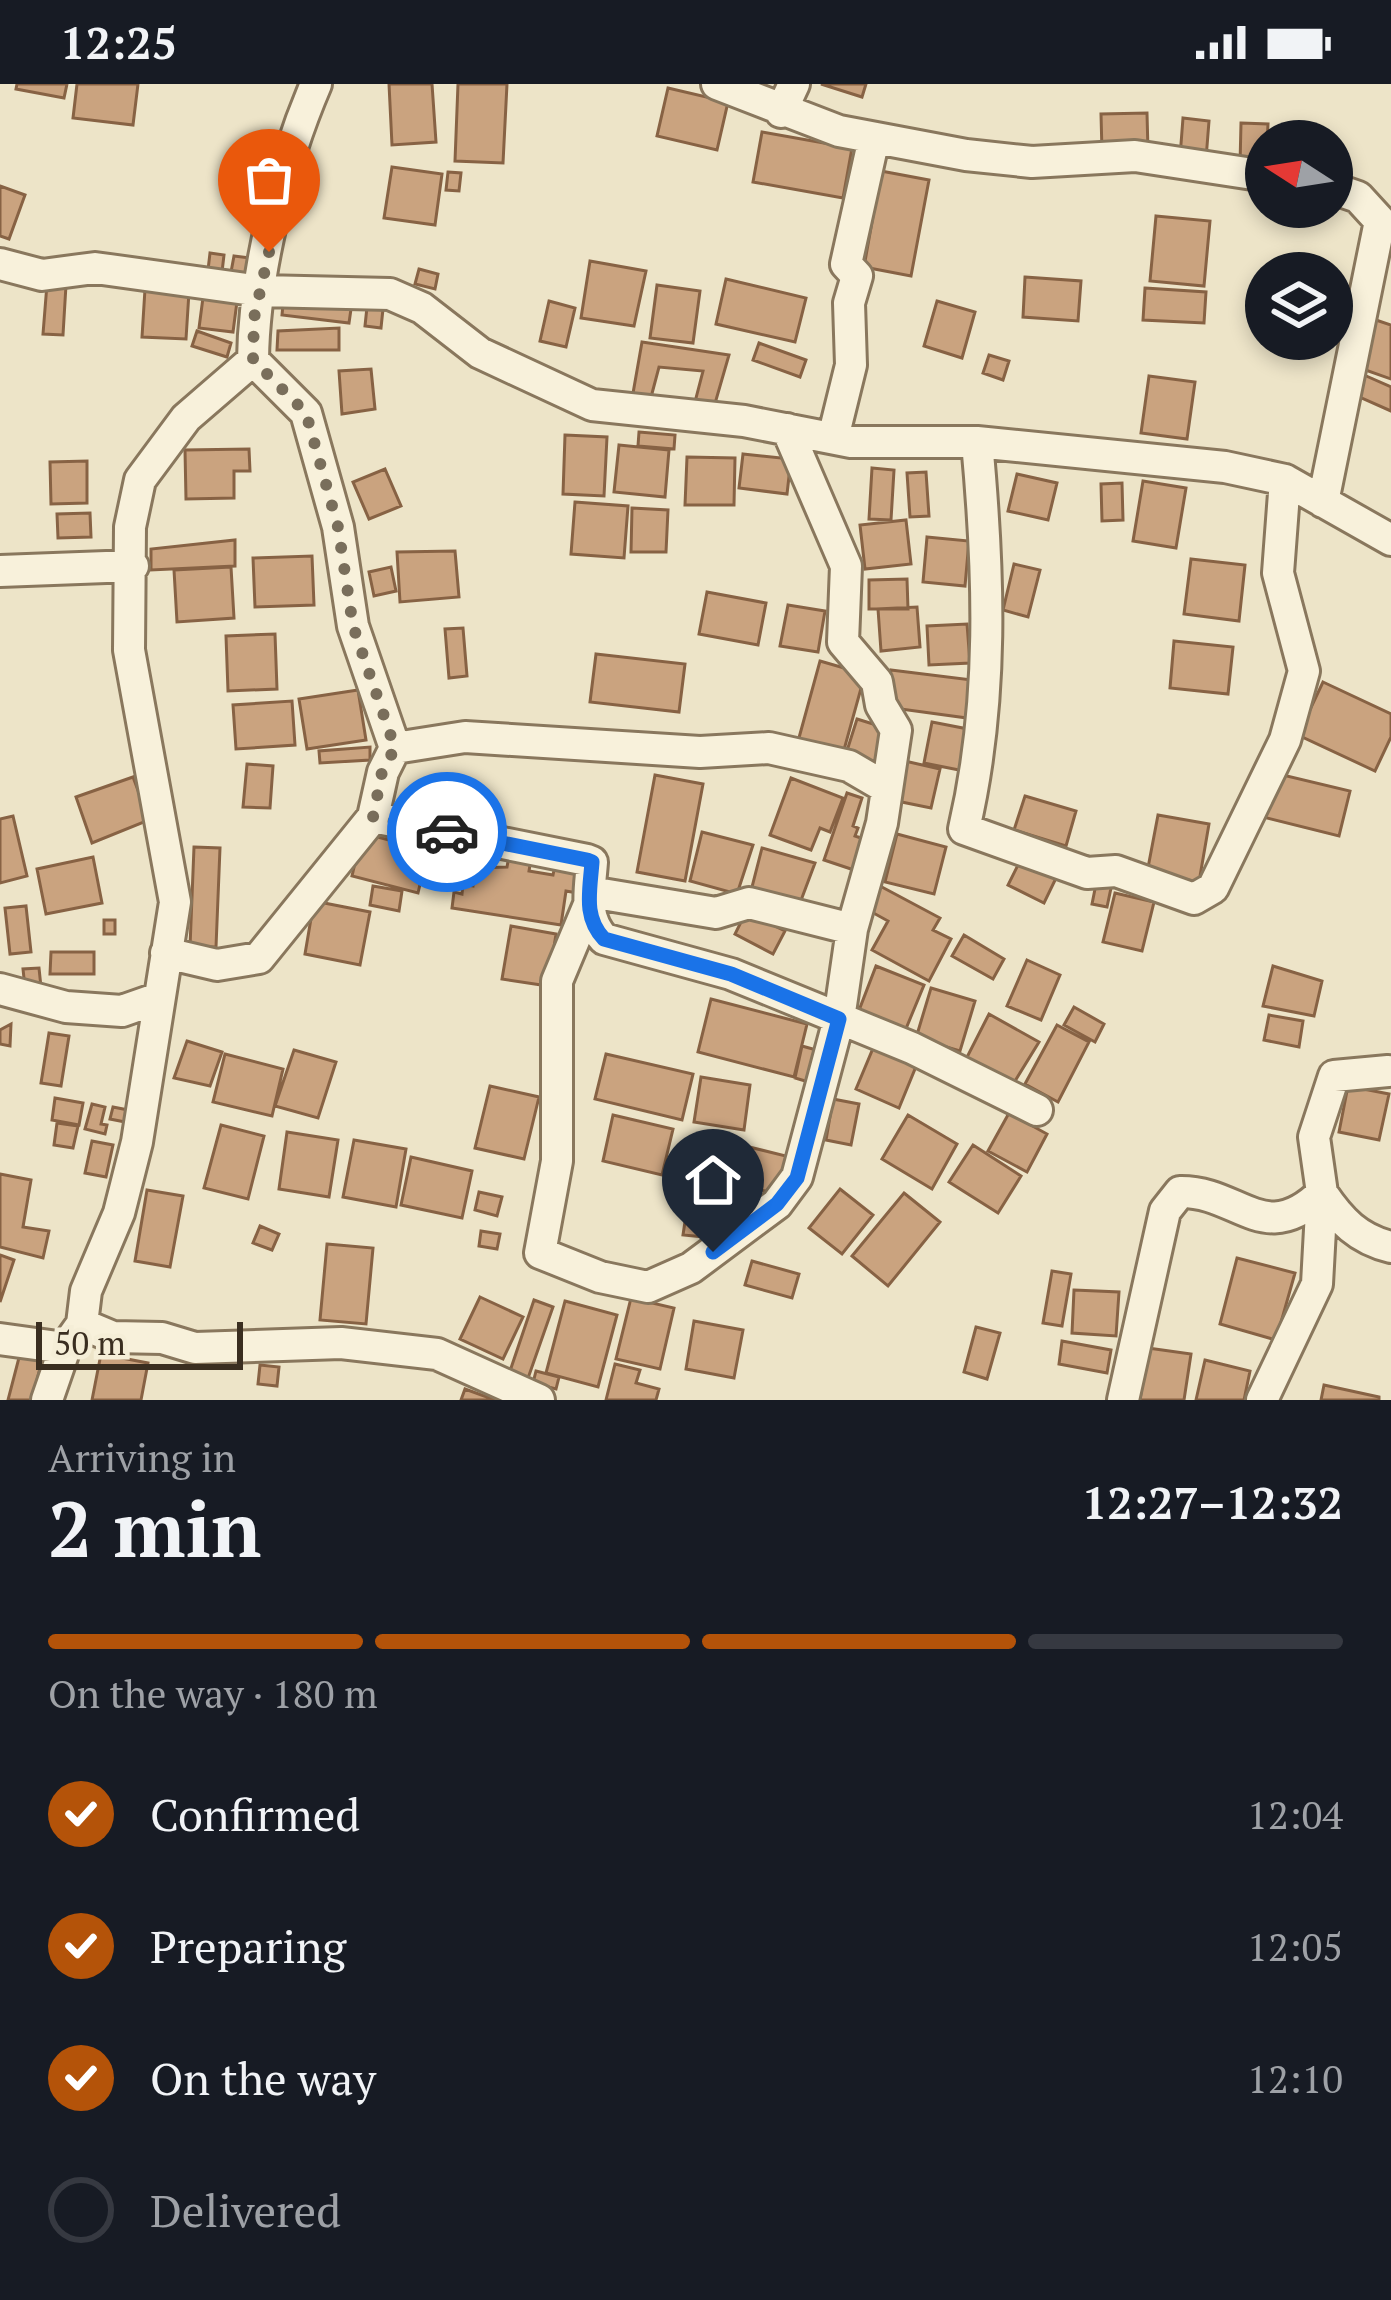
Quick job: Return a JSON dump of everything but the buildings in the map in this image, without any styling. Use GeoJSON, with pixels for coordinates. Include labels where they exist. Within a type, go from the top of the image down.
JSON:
{"type":"FeatureCollection","features":[{"type":"Feature","properties":{"kind":"street"},"geometry":{"type":"LineString","coordinates":[[46,1400],[119,1213],[137,1142],[175,902],[129,650],[130,527],[140,480],[186,418],[253,360],[261,291],[295,134],[316,84]]}},
{"type":"Feature","properties":{"kind":"street"},"geometry":{"type":"LineString","coordinates":[[717,84],[787,98],[874,138],[1010,160],[1135,156],[1245,173]]}},
{"type":"Feature","properties":{"kind":"street"},"geometry":{"type":"LineString","coordinates":[[833,438],[851,365],[849,303],[857,275],[846,264],[874,138]]}},
{"type":"Feature","properties":{"kind":"street"},"geometry":{"type":"LineString","coordinates":[[1353,194],[1391,201]]}},
{"type":"Feature","properties":{"kind":"street"},"geometry":{"type":"LineString","coordinates":[[1323,502],[1380,221],[1353,199]]}},
{"type":"Feature","properties":{"kind":"street"},"geometry":{"type":"LineString","coordinates":[[0,264],[42,275],[95,268],[261,291],[390,294],[422,308],[480,353],[592,405],[833,438],[977,442],[1158,457],[1285,480],[1391,540]]}},
{"type":"Feature","properties":{"kind":"street"},"geometry":{"type":"LineString","coordinates":[[166,953],[217,965],[259,958],[373,817],[382,772],[395,748],[353,626],[338,527],[306,413],[253,360]]}},
{"type":"Feature","properties":{"kind":"street"},"geometry":{"type":"LineString","coordinates":[[589,900],[556,981],[557,1160],[539,1253],[600,1277],[648,1287],[691,1268],[777,1204],[797,1178],[839,1019],[852,929],[882,823],[896,730],[880,705],[877,682],[843,642],[846,566],[787,429]]}},
{"type":"Feature","properties":{"kind":"street"},"geometry":{"type":"LineString","coordinates":[[977,442],[987,548],[984,731],[964,829],[1087,873],[1116,871],[1193,899],[1213,888],[1285,740],[1304,671],[1278,573],[1285,480]]}},
{"type":"Feature","properties":{"kind":"street"},"geometry":{"type":"LineString","coordinates":[[0,571],[133,566]]}},
{"type":"Feature","properties":{"kind":"street"},"geometry":{"type":"LineString","coordinates":[[395,748],[465,737],[700,752],[769,748],[849,766],[885,787]]}},
{"type":"Feature","properties":{"kind":"street"},"geometry":{"type":"LineString","coordinates":[[373,817],[592,862],[589,900],[594,928],[619,946],[731,974],[913,1048],[1037,1110]]}},
{"type":"Feature","properties":{"kind":"street"},"geometry":{"type":"LineString","coordinates":[[589,900],[716,914],[749,903],[852,929]]}},
{"type":"Feature","properties":{"kind":"street"},"geometry":{"type":"LineString","coordinates":[[0,988],[66,1006],[122,1011],[159,998]]}},
{"type":"Feature","properties":{"kind":"street"},"geometry":{"type":"LineString","coordinates":[[1262,1400],[1317,1284],[1322,1193],[1314,1137],[1334,1076],[1388,1071]]}},
{"type":"Feature","properties":{"kind":"street"},"geometry":{"type":"LineString","coordinates":[[1123,1400],[1165,1211],[1180,1192],[1199,1192],[1231,1209],[1288,1219],[1322,1193]]}},
{"type":"Feature","properties":{"kind":"street"},"geometry":{"type":"LineString","coordinates":[[1322,1193],[1339,1219],[1367,1241],[1391,1247]]}},
{"type":"Feature","properties":{"kind":"street"},"geometry":{"type":"LineString","coordinates":[[0,1339],[162,1339],[196,1348],[341,1343],[437,1354],[539,1400]]}},
{"type":"Feature","properties":{"kind":"way so far"},"geometry":{"type":"LineString","coordinates":[[269,252],[254,318],[253,360],[306,413],[325,473],[353,626],[395,748],[382,772],[373,817],[447,832]]}},
{"type":"Feature","properties":{"kind":"route"},"geometry":{"type":"LineString","coordinates":[[447,832],[592,862],[588,907],[594,928],[604,939],[731,974],[839,1019],[797,1178],[777,1204],[713,1252]]}}]}
